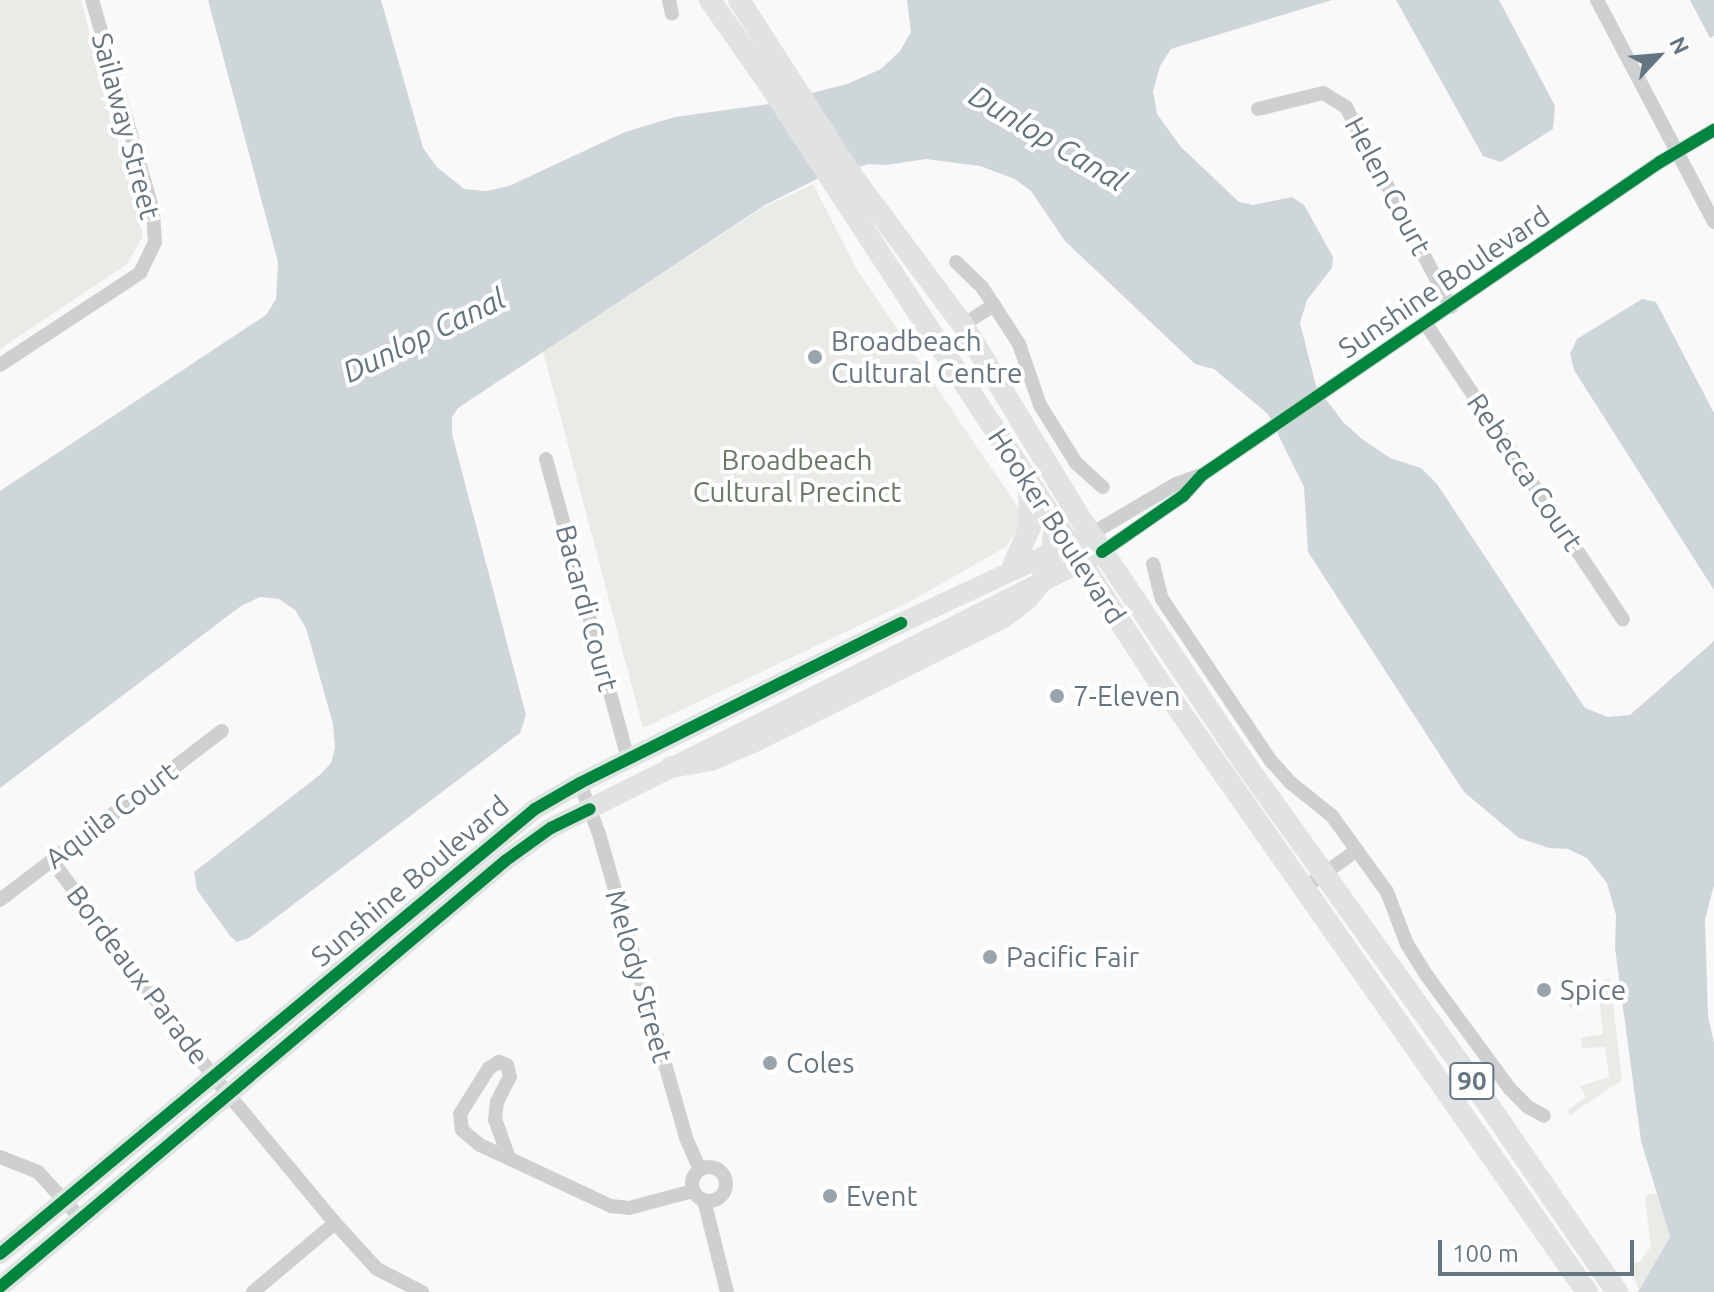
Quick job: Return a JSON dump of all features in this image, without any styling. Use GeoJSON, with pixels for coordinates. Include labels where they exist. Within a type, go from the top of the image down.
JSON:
{"type":"FeatureCollection","features":[{"type":"Feature","properties":{"kind":"main road","name":"Hooker Boulevard"},"geometry":{"type":"LineString","coordinates":[[710,0],[784,90],[1082,564],[1587,1292]]}},
{"type":"Feature","properties":{"kind":"main road","name":"Hooker Boulevard"},"geometry":{"type":"LineString","coordinates":[[739,0],[784,90]]}},
{"type":"Feature","properties":{"kind":"main road","name":"Hooker Boulevard"},"geometry":{"type":"LineString","coordinates":[[842,179],[921,268],[963,325],[1096,543],[1323,874],[1470,1078],[1617,1292]]}},
{"type":"Feature","properties":{"kind":"main road"},"geometry":{"type":"LineString","coordinates":[[671,767],[720,756],[827,706],[1002,618],[1026,600],[1041,582],[1054,544],[1052,504],[1044,483],[933,305],[921,268]]}},
{"type":"Feature","properties":{"kind":"main road"},"geometry":{"type":"LineString","coordinates":[[1012,569],[1030,527],[1029,483]]}},
{"type":"Feature","properties":{"kind":"main road","name":"Sunshine Boulevard"},"geometry":{"type":"LineString","coordinates":[[0,1254],[511,827],[580,783],[628,758],[1012,569],[1069,544],[1096,543]]}},
{"type":"Feature","properties":{"kind":"main road","name":"Sunshine Boulevard"},"geometry":{"type":"LineString","coordinates":[[0,1287],[505,861],[551,828],[1082,564],[1096,543]]}},
{"type":"Feature","properties":{"kind":"street","name":"Sailaway Street"},"geometry":{"type":"LineString","coordinates":[[0,365],[140,273],[155,242],[153,211],[92,0]]}},
{"type":"Feature","properties":{"kind":"street"},"geometry":{"type":"LineString","coordinates":[[1597,0],[1714,222]]}},
{"type":"Feature","properties":{"kind":"street","name":"Helen Court"},"geometry":{"type":"LineString","coordinates":[[1258,109],[1323,93],[1346,107],[1451,307]]}},
{"type":"Feature","properties":{"kind":"street","name":"Sunshine Boulevard"},"geometry":{"type":"LineString","coordinates":[[1096,543],[1183,496],[1202,475],[1677,151],[1714,130]]}},
{"type":"Feature","properties":{"kind":"street","name":"Hooker Boulevard"},"geometry":{"type":"LineString","coordinates":[[956,262],[973,277],[1019,344],[1044,414],[1076,463],[1103,487]]}},
{"type":"Feature","properties":{"kind":"street"},"geometry":{"type":"LineString","coordinates":[[963,325],[994,305]]}},
{"type":"Feature","properties":{"kind":"street","name":"Rebecca Court"},"geometry":{"type":"LineString","coordinates":[[1426,324],[1623,619]]}},
{"type":"Feature","properties":{"kind":"street","name":"Bacardi Court"},"geometry":{"type":"LineString","coordinates":[[546,459],[628,758]]}},
{"type":"Feature","properties":{"kind":"street","name":"Sunshine Boulevard"},"geometry":{"type":"LineString","coordinates":[[1096,543],[1176,484],[1202,475]]}},
{"type":"Feature","properties":{"kind":"street","name":"Hooker Boulevard"},"geometry":{"type":"LineString","coordinates":[[1153,564],[1162,599],[1271,761],[1291,783],[1332,816],[1387,892],[1407,944],[1427,976],[1518,1099],[1544,1116]]}},
{"type":"Feature","properties":{"kind":"street","name":"Aquila Court"},"geometry":{"type":"LineString","coordinates":[[0,900],[222,731]]}},
{"type":"Feature","properties":{"kind":"street","name":"Melody Street"},"geometry":{"type":"LineString","coordinates":[[580,783],[686,1138],[700,1169]]}},
{"type":"Feature","properties":{"kind":"street"},"geometry":{"type":"LineString","coordinates":[[1304,888],[1357,850]]}},
{"type":"Feature","properties":{"kind":"street","name":"Bordeaux Parade"},"geometry":{"type":"LineString","coordinates":[[52,861],[213,1076],[335,1223],[377,1269],[422,1292]]}},
{"type":"Feature","properties":{"kind":"street"},"geometry":{"type":"LineString","coordinates":[[508,1155],[495,1120],[497,1102],[510,1077],[507,1065],[499,1062],[489,1068],[460,1114],[462,1130],[471,1137],[611,1206],[629,1208],[698,1196],[719,1197],[726,1183],[719,1170],[700,1169],[693,1176],[698,1196],[727,1292]]}},
{"type":"Feature","properties":{"kind":"street"},"geometry":{"type":"LineString","coordinates":[[0,1157],[38,1172],[81,1219]]}},
{"type":"Feature","properties":{"kind":"street"},"geometry":{"type":"LineString","coordinates":[[253,1292],[335,1223]]}},
{"type":"Feature","properties":{"kind":"green space"},"geometry":{"type":"Polygon","coordinates":[[[0,0],[81,0],[143,236],[127,264],[0,349],[0,0]]]}},
{"type":"Feature","properties":{"kind":"green space","name":"Broadbeach Cultural Precinct"},"geometry":{"type":"Polygon","coordinates":[[[813,184],[856,268],[1021,512],[1021,523],[1007,546],[911,601],[643,728],[543,351],[764,207],[813,184]]]}},
{"type":"Feature","properties":{"kind":"green space"},"geometry":{"type":"Polygon","coordinates":[[[1610,977],[1622,1080],[1570,1115],[1567,1110],[1586,1097],[1580,1086],[1609,1077],[1605,1047],[1582,1048],[1581,1038],[1603,1034],[1600,1003],[1575,1004],[1571,1009],[1568,1004],[1610,977]]]}},
{"type":"Feature","properties":{"kind":"green space"},"geometry":{"type":"Polygon","coordinates":[[[1650,1193],[1657,1195],[1670,1237],[1639,1290],[1628,1263],[1639,1262],[1651,1247],[1645,1198],[1650,1193]]]}},
{"type":"Feature","properties":{"kind":"water","name":"Dunlop Canal"},"geometry":{"type":"Polygon","coordinates":[[[208,0],[381,0],[423,148],[437,167],[464,189],[486,191],[509,186],[625,132],[675,117],[770,104],[847,84],[881,69],[900,51],[911,32],[907,0],[1332,0],[1171,49],[1160,66],[1153,91],[1157,114],[1181,147],[1239,202],[1253,205],[1292,197],[1304,205],[1333,257],[1332,268],[1307,300],[1300,323],[1316,386],[1343,422],[1362,439],[1390,458],[1421,468],[1437,484],[1585,708],[1608,717],[1630,715],[1714,641],[1714,885],[1705,920],[1708,1016],[1714,1043],[1714,1292],[1638,1292],[1670,1237],[1641,1141],[1615,948],[1616,915],[1607,883],[1587,858],[1568,849],[1549,848],[1519,838],[1464,792],[1308,552],[1304,487],[1268,414],[1214,369],[1195,364],[1065,241],[1031,191],[1015,179],[980,166],[926,159],[886,165],[869,164],[817,179],[765,205],[458,408],[452,417],[452,434],[526,715],[520,733],[249,938],[237,942],[230,936],[197,890],[194,872],[321,774],[331,763],[335,748],[333,724],[306,628],[295,610],[279,599],[260,597],[241,606],[0,788],[0,491],[266,315],[276,299],[278,262],[208,0]]]}},
{"type":"Feature","properties":{"kind":"water"},"geometry":{"type":"Polygon","coordinates":[[[1396,0],[1499,0],[1555,106],[1553,129],[1501,162],[1483,156],[1396,0]]]}},
{"type":"Feature","properties":{"kind":"water"},"geometry":{"type":"Polygon","coordinates":[[[1690,0],[1714,0],[1714,36],[1710,38],[1690,0]]]}},
{"type":"Feature","properties":{"kind":"water"},"geometry":{"type":"Polygon","coordinates":[[[1642,299],[1656,302],[1714,413],[1714,590],[1574,370],[1570,354],[1577,339],[1642,299]]]}},
{"type":"Feature","properties":{"kind":"cycle path"},"geometry":{"type":"LineString","coordinates":[[1102,552],[1183,496],[1202,475],[1660,162],[1714,130]]}},
{"type":"Feature","properties":{"kind":"cycle path"},"geometry":{"type":"LineString","coordinates":[[0,1254],[535,809],[580,783],[901,623]]}},
{"type":"Feature","properties":{"kind":"cycle path"},"geometry":{"type":"LineString","coordinates":[[0,1287],[505,861],[551,828],[590,809]]}},
{"type":"Feature","properties":{"kind":"place","name":"Broadbeach Cultural Centre"},"geometry":{"type":"Point","coordinates":[815,357]}},
{"type":"Feature","properties":{"kind":"place","name":"7-Eleven"},"geometry":{"type":"Point","coordinates":[1057,696]}},
{"type":"Feature","properties":{"kind":"place","name":"Pacific Fair"},"geometry":{"type":"Point","coordinates":[990,957]}},
{"type":"Feature","properties":{"kind":"place","name":"Spice"},"geometry":{"type":"Point","coordinates":[1544,990]}},
{"type":"Feature","properties":{"kind":"place","name":"Coles"},"geometry":{"type":"Point","coordinates":[770,1063]}},
{"type":"Feature","properties":{"kind":"place","name":"Event"},"geometry":{"type":"Point","coordinates":[830,1196]}}]}
